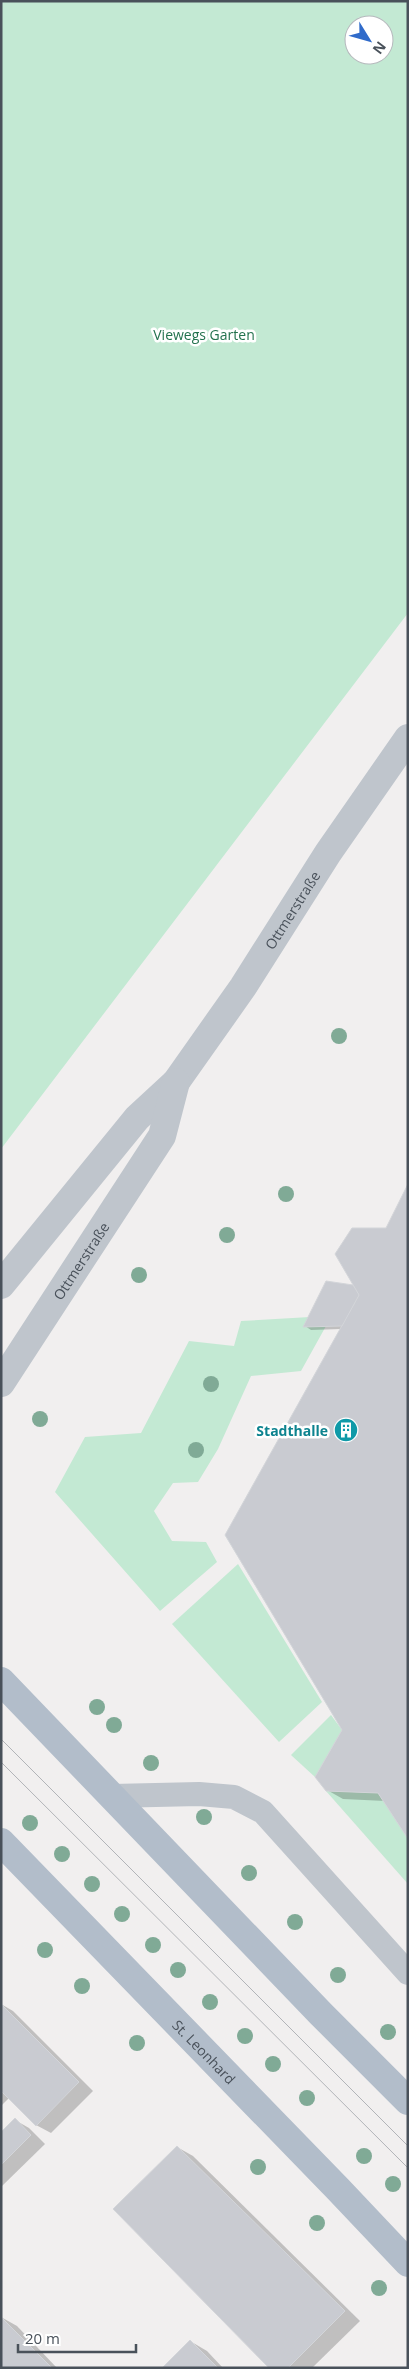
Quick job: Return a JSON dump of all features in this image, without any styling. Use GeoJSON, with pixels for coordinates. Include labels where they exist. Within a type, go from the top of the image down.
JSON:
{"type":"FeatureCollection","features":[{"type":"Feature","properties":{"kind":"main road"},"geometry":{"type":"LineString","coordinates":[[1,1681],[321,2014],[408,2101]]}},
{"type":"Feature","properties":{"kind":"main road","name":"St. Leonhard"},"geometry":{"type":"LineString","coordinates":[[1,1842],[338,2189],[408,2264]]}},
{"type":"Feature","properties":{"kind":"street","name":"Ottmerstraße"},"geometry":{"type":"LineString","coordinates":[[1,1285],[137,1118],[176,1082],[243,987],[328,853],[408,738]]}},
{"type":"Feature","properties":{"kind":"street","name":"Ottmerstraße"},"geometry":{"type":"LineString","coordinates":[[1,1383],[162,1136],[176,1082]]}},
{"type":"Feature","properties":{"kind":"lane"},"geometry":{"type":"LineString","coordinates":[[112,1796],[199,1794],[234,1797],[263,1812],[408,1973]]}},
{"type":"Feature","properties":{"kind":"green space","name":"Viewegs Garten"},"geometry":{"type":"Polygon","coordinates":[[[1,1],[408,1],[408,613],[1,1149],[1,1]]]}},
{"type":"Feature","properties":{"kind":"green space"},"geometry":{"type":"Polygon","coordinates":[[[310,1317],[326,1326],[301,1371],[251,1376],[218,1449],[198,1482],[173,1483],[154,1511],[172,1541],[206,1542],[217,1562],[160,1611],[55,1492],[85,1437],[141,1433],[189,1341],[234,1346],[241,1321],[310,1317]]]}},
{"type":"Feature","properties":{"kind":"green space"},"geometry":{"type":"Polygon","coordinates":[[[238,1564],[322,1702],[279,1742],[172,1624],[238,1564]]]}},
{"type":"Feature","properties":{"kind":"green space"},"geometry":{"type":"Polygon","coordinates":[[[331,1715],[342,1730],[315,1777],[291,1755],[331,1715]]]}},
{"type":"Feature","properties":{"kind":"green space"},"geometry":{"type":"Polygon","coordinates":[[[326,1791],[378,1793],[408,1839],[408,1884],[326,1791]]]}},
{"type":"Feature","properties":{"kind":"building","name":"Stadthalle"},"geometry":{"type":"Polygon","coordinates":[[[408,1184],[408,1839],[378,1793],[326,1791],[315,1777],[342,1730],[225,1535],[359,1295],[335,1254],[352,1228],[386,1228],[408,1184]]]}},
{"type":"Feature","properties":{"kind":"building"},"geometry":{"type":"Polygon","coordinates":[[[326,1281],[353,1285],[359,1295],[342,1326],[303,1327],[326,1281]]]}},
{"type":"Feature","properties":{"kind":"building"},"geometry":{"type":"Polygon","coordinates":[[[1,2004],[79,2082],[36,2126],[1,2091],[1,2004]]]}},
{"type":"Feature","properties":{"kind":"building"},"geometry":{"type":"Polygon","coordinates":[[[15,2118],[31,2135],[1,2165],[1,2132],[15,2118]]]}},
{"type":"Feature","properties":{"kind":"building"},"geometry":{"type":"Polygon","coordinates":[[[177,2146],[345,2311],[288,2368],[269,2368],[113,2209],[177,2146]]]}},
{"type":"Feature","properties":{"kind":"building"},"geometry":{"type":"Polygon","coordinates":[[[1,2317],[52,2368],[1,2368],[1,2317]]]}},
{"type":"Feature","properties":{"kind":"building"},"geometry":{"type":"Polygon","coordinates":[[[190,2340],[218,2368],[162,2368],[190,2340]]]}},
{"type":"Feature","properties":{"kind":"tram line"},"geometry":{"type":"LineString","coordinates":[[1,1739],[408,2146]]}},
{"type":"Feature","properties":{"kind":"tram line"},"geometry":{"type":"LineString","coordinates":[[1,1762],[408,2168]]}},
{"type":"Feature","properties":{"kind":"place","name":"Stadthalle"},"geometry":{"type":"Point","coordinates":[346,1430]}}]}
